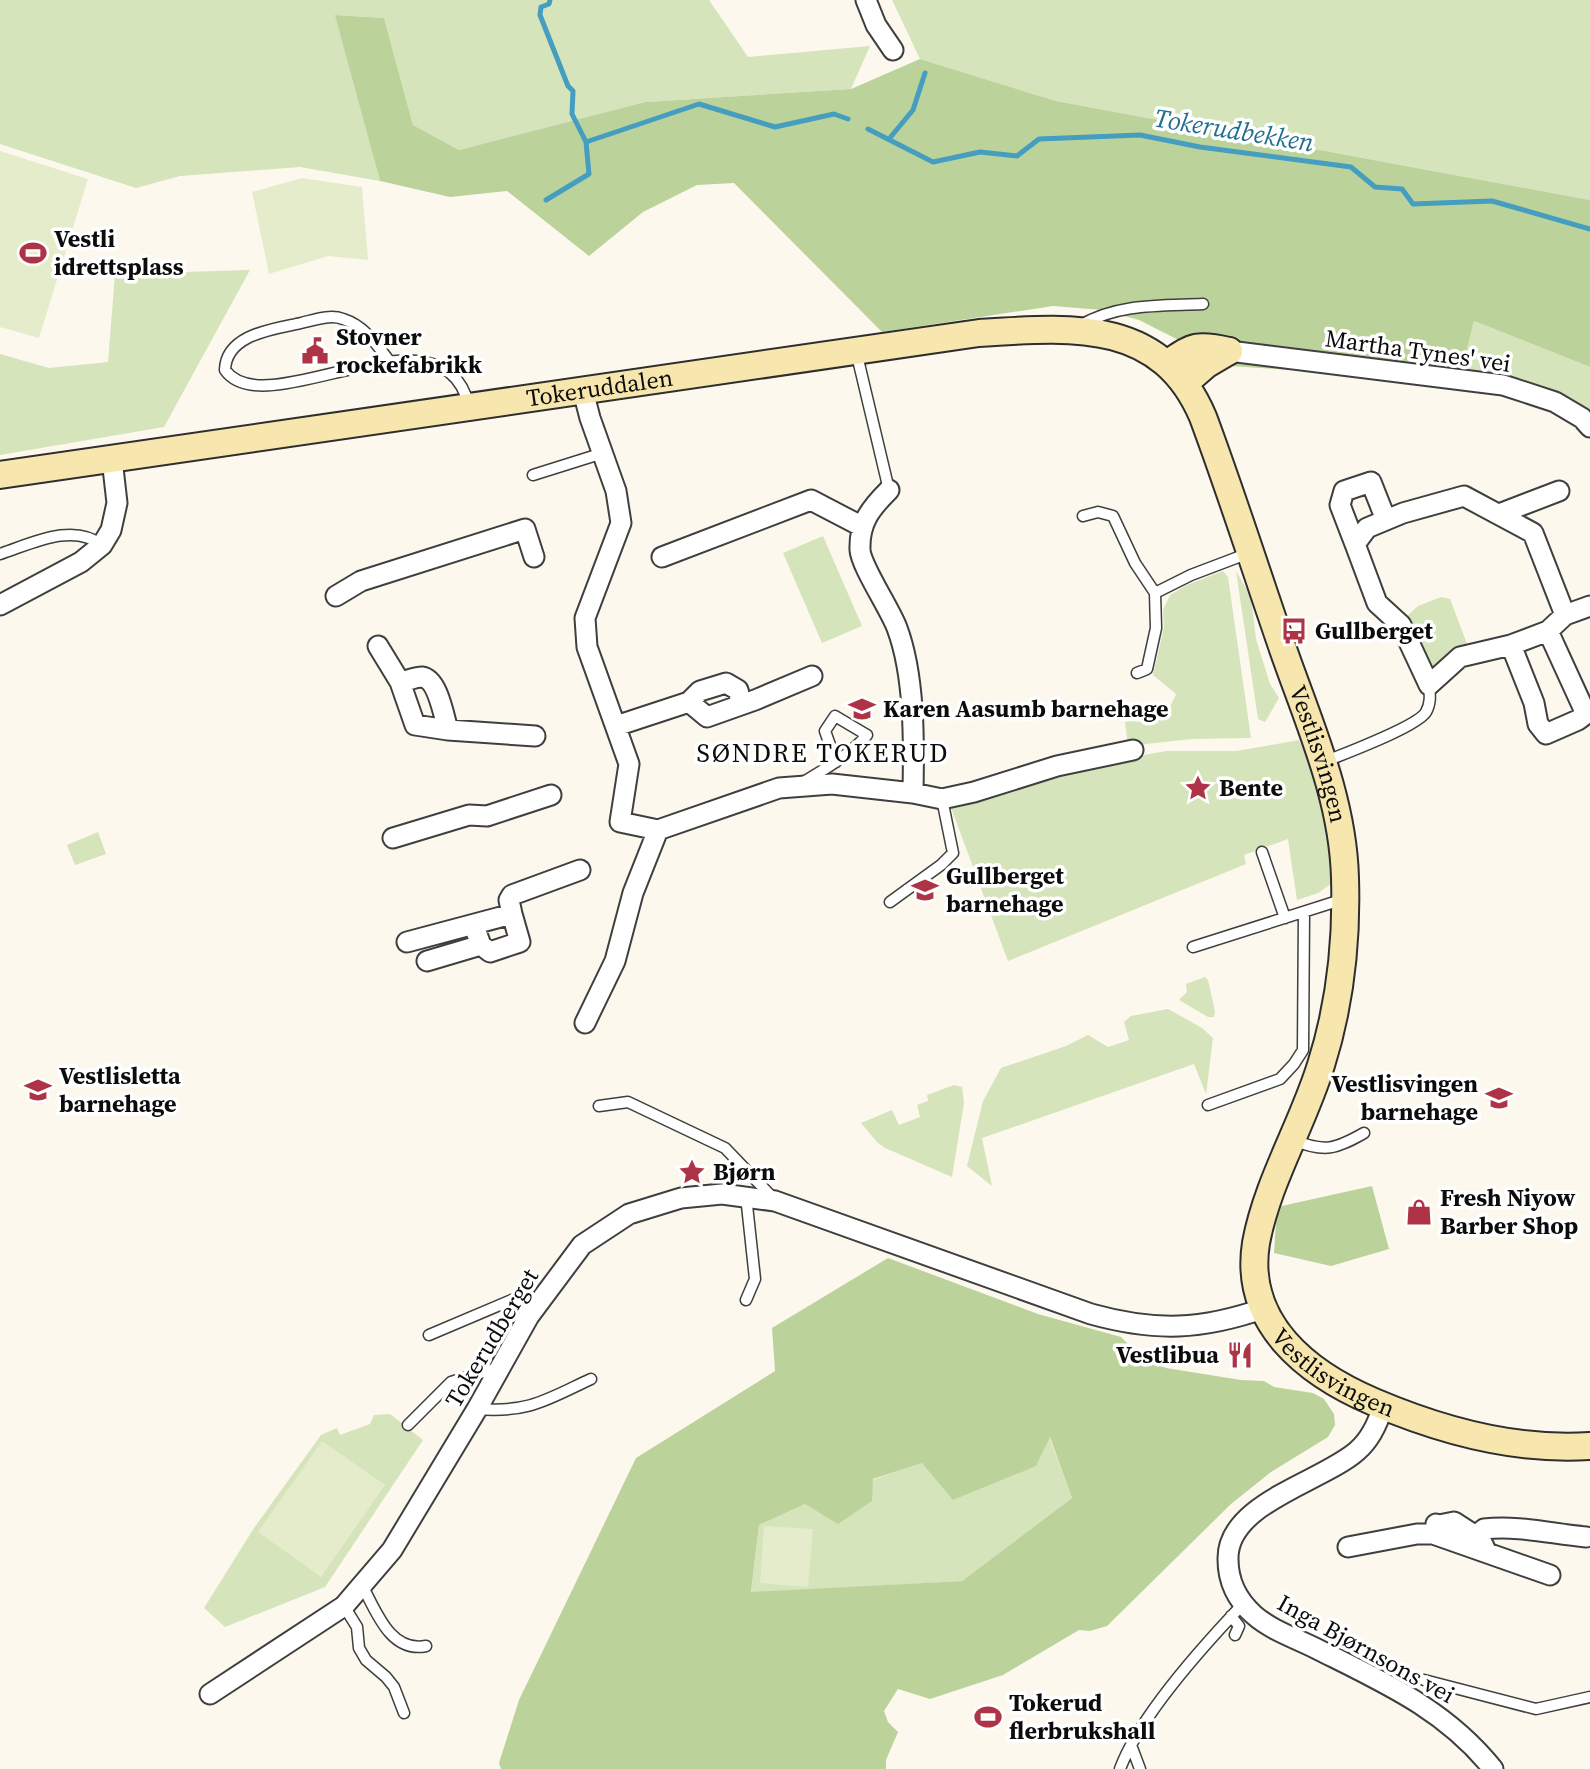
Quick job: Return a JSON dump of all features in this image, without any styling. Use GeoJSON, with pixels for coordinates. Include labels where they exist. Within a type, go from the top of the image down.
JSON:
{"type":"FeatureCollection","features":[{"type":"Feature","properties":{"kind":"street"},"geometry":{"type":"LineString","coordinates":[[866,0],[876,24],[893,50]]}},
{"type":"Feature","properties":{"kind":"street","name":"Tokeruddalen"},"geometry":{"type":"LineString","coordinates":[[0,475],[979,332],[1074,330],[1121,338],[1138,345],[1176,374]]}},
{"type":"Feature","properties":{"kind":"street"},"geometry":{"type":"LineString","coordinates":[[1176,374],[1207,364],[1229,351]]}},
{"type":"Feature","properties":{"kind":"street","name":"Martha Tynes' vei"},"geometry":{"type":"LineString","coordinates":[[1229,351],[1503,385],[1555,402],[1582,418],[1590,427]]}},
{"type":"Feature","properties":{"kind":"street","name":"Vestlisvingen"},"geometry":{"type":"LineString","coordinates":[[1176,374],[1203,417],[1323,762],[1339,823],[1343,853],[1343,955],[1335,1015],[1321,1068],[1265,1211],[1256,1245],[1255,1264],[1265,1308],[1280,1336],[1306,1364],[1349,1391],[1383,1406],[1430,1424],[1475,1436],[1533,1444],[1590,1446]]}},
{"type":"Feature","properties":{"kind":"street"},"geometry":{"type":"LineString","coordinates":[[583,391],[616,491],[621,523],[585,618],[587,646],[629,764],[620,822],[658,830],[779,788],[832,784],[942,799],[1057,766],[1133,750]]}},
{"type":"Feature","properties":{"kind":"street"},"geometry":{"type":"LineString","coordinates":[[0,605],[81,562],[102,545],[111,530],[117,503],[112,458]]}},
{"type":"Feature","properties":{"kind":"street"},"geometry":{"type":"LineString","coordinates":[[1386,520],[1371,482],[1344,491],[1340,505],[1377,603],[1401,625],[1429,685],[1460,657],[1511,645],[1549,631],[1565,615],[1590,606]]}},
{"type":"Feature","properties":{"kind":"street"},"geometry":{"type":"LineString","coordinates":[[890,490],[861,526],[860,554],[897,628],[904,658],[910,696],[913,793]]}},
{"type":"Feature","properties":{"kind":"street"},"geometry":{"type":"LineString","coordinates":[[1499,514],[1559,491]]}},
{"type":"Feature","properties":{"kind":"street"},"geometry":{"type":"LineString","coordinates":[[1355,544],[1367,528],[1464,496],[1533,533],[1565,615]]}},
{"type":"Feature","properties":{"kind":"street"},"geometry":{"type":"LineString","coordinates":[[662,557],[811,500],[861,526]]}},
{"type":"Feature","properties":{"kind":"street"},"geometry":{"type":"LineString","coordinates":[[336,596],[361,580],[525,529],[534,557]]}},
{"type":"Feature","properties":{"kind":"street"},"geometry":{"type":"LineString","coordinates":[[1511,645],[1534,703],[1538,724],[1546,734],[1586,714],[1549,631]]}},
{"type":"Feature","properties":{"kind":"street"},"geometry":{"type":"LineString","coordinates":[[378,646],[400,682],[415,725],[535,736]]}},
{"type":"Feature","properties":{"kind":"street"},"geometry":{"type":"LineString","coordinates":[[616,726],[689,702],[700,691],[726,683],[738,690],[741,704],[755,701],[812,676]]}},
{"type":"Feature","properties":{"kind":"street"},"geometry":{"type":"LineString","coordinates":[[400,682],[421,677],[431,681],[448,730]]}},
{"type":"Feature","properties":{"kind":"street"},"geometry":{"type":"LineString","coordinates":[[393,838],[469,816],[487,816],[551,794]]}},
{"type":"Feature","properties":{"kind":"street"},"geometry":{"type":"LineString","coordinates":[[585,1023],[615,961],[633,893],[658,830]]}},
{"type":"Feature","properties":{"kind":"street"},"geometry":{"type":"LineString","coordinates":[[474,926],[481,945],[490,952],[520,942],[509,900],[512,895],[580,870]]}},
{"type":"Feature","properties":{"kind":"street"},"geometry":{"type":"LineString","coordinates":[[408,942],[512,914]]}},
{"type":"Feature","properties":{"kind":"street"},"geometry":{"type":"LineString","coordinates":[[427,961],[481,945]]}},
{"type":"Feature","properties":{"kind":"street","name":"Tokerudberget"},"geometry":{"type":"LineString","coordinates":[[210,1694],[344,1606],[392,1550],[539,1302],[582,1245],[629,1214],[681,1198],[722,1194],[775,1201],[1078,1309],[1126,1323],[1162,1326],[1207,1324],[1230,1320],[1265,1308]]}},
{"type":"Feature","properties":{"kind":"street","name":"Inga Bjørnsons vei"},"geometry":{"type":"LineString","coordinates":[[1383,1406],[1377,1424],[1358,1450],[1331,1469],[1271,1500],[1239,1526],[1227,1555],[1237,1610],[1374,1678],[1444,1718],[1476,1747],[1493,1769]]}},
{"type":"Feature","properties":{"kind":"street"},"geometry":{"type":"LineString","coordinates":[[1482,1542],[1480,1530],[1484,1529],[1512,1528],[1586,1537]]}},
{"type":"Feature","properties":{"kind":"street"},"geometry":{"type":"LineString","coordinates":[[1348,1547],[1434,1529],[1482,1542],[1550,1575]]}},
{"type":"Feature","properties":{"kind":"lane"},"geometry":{"type":"LineString","coordinates":[[1074,330],[1100,316],[1128,308],[1203,304]]}},
{"type":"Feature","properties":{"kind":"lane"},"geometry":{"type":"LineString","coordinates":[[390,362],[369,334],[356,324],[341,318],[328,317],[270,330],[245,340],[228,355],[225,370],[235,380],[244,383],[276,384],[413,360],[432,363],[445,369],[463,386],[469,406]]}},
{"type":"Feature","properties":{"kind":"lane"},"geometry":{"type":"LineString","coordinates":[[856,349],[890,490]]}},
{"type":"Feature","properties":{"kind":"lane"},"geometry":{"type":"LineString","coordinates":[[533,475],[603,453]]}},
{"type":"Feature","properties":{"kind":"lane"},"geometry":{"type":"LineString","coordinates":[[1083,516],[1098,512],[1113,516],[1135,563],[1155,593],[1154,644],[1147,669],[1137,673]]}},
{"type":"Feature","properties":{"kind":"lane"},"geometry":{"type":"LineString","coordinates":[[0,554],[57,535],[92,537],[102,545]]}},
{"type":"Feature","properties":{"kind":"lane"},"geometry":{"type":"LineString","coordinates":[[1155,593],[1191,575],[1250,553]]}},
{"type":"Feature","properties":{"kind":"lane"},"geometry":{"type":"LineString","coordinates":[[1323,762],[1402,728],[1424,715],[1430,702],[1429,685]]}},
{"type":"Feature","properties":{"kind":"lane"},"geometry":{"type":"LineString","coordinates":[[798,787],[856,748],[867,735],[835,716],[825,730],[835,762]]}},
{"type":"Feature","properties":{"kind":"lane"},"geometry":{"type":"LineString","coordinates":[[890,902],[941,865],[953,853],[942,799]]}},
{"type":"Feature","properties":{"kind":"lane"},"geometry":{"type":"LineString","coordinates":[[1262,852],[1285,918]]}},
{"type":"Feature","properties":{"kind":"lane"},"geometry":{"type":"LineString","coordinates":[[1193,947],[1345,899]]}},
{"type":"Feature","properties":{"kind":"lane"},"geometry":{"type":"LineString","coordinates":[[1208,1105],[1280,1079],[1303,1050],[1304,912]]}},
{"type":"Feature","properties":{"kind":"lane"},"geometry":{"type":"LineString","coordinates":[[599,1106],[628,1102],[725,1148],[775,1201]]}},
{"type":"Feature","properties":{"kind":"lane"},"geometry":{"type":"LineString","coordinates":[[1293,1140],[1325,1149],[1342,1145],[1364,1133]]}},
{"type":"Feature","properties":{"kind":"lane"},"geometry":{"type":"LineString","coordinates":[[746,1196],[755,1279],[746,1300]]}},
{"type":"Feature","properties":{"kind":"lane"},"geometry":{"type":"LineString","coordinates":[[429,1335],[514,1299],[539,1302]]}},
{"type":"Feature","properties":{"kind":"lane"},"geometry":{"type":"LineString","coordinates":[[408,1425],[451,1382],[500,1367]]}},
{"type":"Feature","properties":{"kind":"lane"},"geometry":{"type":"LineString","coordinates":[[477,1409],[505,1411],[524,1408],[591,1378]]}},
{"type":"Feature","properties":{"kind":"lane"},"geometry":{"type":"LineString","coordinates":[[362,1585],[381,1622],[392,1636],[406,1646],[426,1646]]}},
{"type":"Feature","properties":{"kind":"lane"},"geometry":{"type":"LineString","coordinates":[[344,1606],[357,1627],[359,1648],[366,1660],[394,1687],[404,1713]]}},
{"type":"Feature","properties":{"kind":"lane"},"geometry":{"type":"LineString","coordinates":[[1235,1635],[1238,1626],[1237,1610]]}},
{"type":"Feature","properties":{"kind":"lane"},"geometry":{"type":"LineString","coordinates":[[1120,1769],[1131,1745],[1170,1690],[1237,1610]]}},
{"type":"Feature","properties":{"kind":"lane"},"geometry":{"type":"LineString","coordinates":[[1424,1680],[1536,1709],[1590,1697]]}},
{"type":"Feature","properties":{"kind":"lane"},"geometry":{"type":"LineString","coordinates":[[1131,1745],[1140,1769]]}},
{"type":"Feature","properties":{"kind":"green space"},"geometry":{"type":"Polygon","coordinates":[[[0,0],[709,0],[748,57],[870,46],[851,89],[645,102],[459,150],[413,125],[384,18],[336,15],[380,181],[300,167],[180,176],[136,188],[0,144],[0,0]]]}},
{"type":"Feature","properties":{"kind":"green space"},"geometry":{"type":"Polygon","coordinates":[[[892,0],[1590,0],[1590,200],[1056,101],[920,59],[892,0]]]}},
{"type":"Feature","properties":{"kind":"green space"},"geometry":{"type":"Polygon","coordinates":[[[335,15],[384,18],[413,125],[459,150],[645,102],[851,89],[920,59],[1056,101],[1590,200],[1590,367],[1474,321],[1459,381],[1230,366],[1139,320],[1102,310],[1053,306],[882,332],[734,183],[697,185],[643,212],[589,256],[507,191],[450,197],[380,181],[335,15]]]}},
{"type":"Feature","properties":{"kind":"green space","name":"Vestli idrettsplass"},"geometry":{"type":"Polygon","coordinates":[[[0,151],[88,179],[39,338],[0,327],[0,151]]]}},
{"type":"Feature","properties":{"kind":"green space"},"geometry":{"type":"Polygon","coordinates":[[[302,178],[362,187],[368,260],[328,256],[269,274],[252,192],[302,178]]]}},
{"type":"Feature","properties":{"kind":"green space"},"geometry":{"type":"Polygon","coordinates":[[[250,270],[164,427],[0,455],[0,354],[49,368],[108,362],[115,274],[250,270]]]}},
{"type":"Feature","properties":{"kind":"green space"},"geometry":{"type":"Polygon","coordinates":[[[1474,321],[1590,367],[1590,427],[1582,418],[1459,381],[1474,321]]]}},
{"type":"Feature","properties":{"kind":"green space"},"geometry":{"type":"Polygon","coordinates":[[[823,536],[862,626],[822,643],[783,553],[823,536]]]}},
{"type":"Feature","properties":{"kind":"green space"},"geometry":{"type":"Polygon","coordinates":[[[1223,571],[1228,577],[1251,738],[1192,739],[1128,746],[1125,722],[1158,719],[1169,708],[1176,694],[1153,675],[1164,627],[1163,610],[1170,595],[1223,571]]]}},
{"type":"Feature","properties":{"kind":"green space"},"geometry":{"type":"Polygon","coordinates":[[[1236,571],[1251,597],[1256,639],[1270,684],[1279,698],[1265,722],[1258,719],[1236,571]]]}},
{"type":"Feature","properties":{"kind":"green space"},"geometry":{"type":"Polygon","coordinates":[[[1441,597],[1450,599],[1469,649],[1444,659],[1429,671],[1404,619],[1418,606],[1441,597]]]}},
{"type":"Feature","properties":{"kind":"green space"},"geometry":{"type":"Polygon","coordinates":[[[1299,740],[1319,784],[1328,819],[1334,882],[1318,893],[1297,900],[1288,839],[1244,855],[1246,864],[1008,961],[950,805],[1096,764],[1166,751],[1237,751],[1299,740]]]}},
{"type":"Feature","properties":{"kind":"green space"},"geometry":{"type":"Polygon","coordinates":[[[98,832],[106,854],[75,865],[67,845],[98,832]]]}},
{"type":"Feature","properties":{"kind":"green space"},"geometry":{"type":"Polygon","coordinates":[[[1205,977],[1215,1011],[1214,1017],[1208,1017],[1179,1000],[1187,992],[1186,984],[1205,977]]]}},
{"type":"Feature","properties":{"kind":"green space"},"geometry":{"type":"Polygon","coordinates":[[[1168,1009],[1202,1028],[1213,1038],[1206,1094],[1194,1064],[982,1138],[992,1186],[967,1166],[983,1101],[1001,1068],[1066,1046],[1088,1035],[1108,1047],[1129,1040],[1124,1022],[1131,1016],[1168,1009]]]}},
{"type":"Feature","properties":{"kind":"green space"},"geometry":{"type":"Polygon","coordinates":[[[954,1085],[962,1087],[964,1103],[952,1177],[885,1148],[861,1123],[892,1110],[899,1125],[920,1117],[917,1105],[928,1101],[927,1095],[954,1085]]]}},
{"type":"Feature","properties":{"kind":"green space"},"geometry":{"type":"Polygon","coordinates":[[[1372,1186],[1389,1249],[1331,1266],[1274,1253],[1277,1207],[1372,1186]]]}},
{"type":"Feature","properties":{"kind":"green space"},"geometry":{"type":"Polygon","coordinates":[[[888,1258],[1038,1314],[1121,1337],[1138,1354],[1166,1368],[1264,1381],[1274,1387],[1313,1393],[1324,1399],[1334,1414],[1335,1425],[1328,1437],[1271,1472],[1231,1504],[1107,1626],[1090,1631],[1079,1630],[1003,1675],[930,1699],[898,1689],[884,1711],[888,1722],[898,1732],[886,1760],[886,1769],[501,1769],[499,1763],[519,1700],[636,1458],[775,1371],[772,1328],[888,1258]],[[1050,1437],[1036,1466],[953,1500],[922,1463],[873,1479],[872,1501],[838,1524],[805,1504],[759,1525],[751,1592],[962,1581],[1072,1498],[1050,1437]]]}},
{"type":"Feature","properties":{"kind":"green space"},"geometry":{"type":"Polygon","coordinates":[[[390,1414],[423,1440],[325,1587],[225,1627],[204,1608],[254,1528],[321,1435],[337,1428],[340,1435],[370,1424],[374,1415],[390,1414]]]}},
{"type":"Feature","properties":{"kind":"green space"},"geometry":{"type":"Polygon","coordinates":[[[1049,1436],[1072,1498],[962,1581],[751,1593],[759,1525],[805,1504],[923,1462],[1049,1436]]]}},
{"type":"Feature","properties":{"kind":"green space"},"geometry":{"type":"Polygon","coordinates":[[[322,1441],[385,1485],[321,1577],[258,1532],[322,1441]]]}},
{"type":"Feature","properties":{"kind":"green space"},"geometry":{"type":"Polygon","coordinates":[[[764,1526],[813,1529],[808,1587],[760,1583],[764,1526]]]}},
{"type":"Feature","properties":{"kind":"waterway"},"geometry":{"type":"LineString","coordinates":[[550,0],[549,4],[541,7],[540,15],[568,86],[573,91],[572,114],[586,142]]}},
{"type":"Feature","properties":{"kind":"waterway"},"geometry":{"type":"LineString","coordinates":[[889,139],[913,110],[925,73]]}},
{"type":"Feature","properties":{"kind":"waterway","name":"Tokerudbekken"},"geometry":{"type":"LineString","coordinates":[[546,200],[589,174],[586,142],[699,104],[775,127],[834,114],[848,119]]}},
{"type":"Feature","properties":{"kind":"waterway","name":"Tokerudbekken"},"geometry":{"type":"LineString","coordinates":[[868,129],[933,162],[980,152],[1017,156],[1039,139],[1140,135],[1200,147],[1351,167],[1375,187],[1402,189],[1413,204],[1492,201],[1590,229]]}},
{"type":"Feature","properties":{"kind":"place","name":"Vestli idrettsplass"},"geometry":{"type":"Point","coordinates":[33,253]}},
{"type":"Feature","properties":{"kind":"place","name":"Stovner rockefabrikk"},"geometry":{"type":"Point","coordinates":[315,351]}},
{"type":"Feature","properties":{"kind":"place","name":"Gullberget"},"geometry":{"type":"Point","coordinates":[1294,631]}},
{"type":"Feature","properties":{"kind":"place","name":"Karen Aasumb barnehage"},"geometry":{"type":"Point","coordinates":[862,709]}},
{"type":"Feature","properties":{"kind":"place","name":"Bente"},"geometry":{"type":"Point","coordinates":[1198,788]}},
{"type":"Feature","properties":{"kind":"place","name":"Gullberget barnehage"},"geometry":{"type":"Point","coordinates":[925,890]}},
{"type":"Feature","properties":{"kind":"place","name":"Vestlisletta barnehage"},"geometry":{"type":"Point","coordinates":[38,1090]}},
{"type":"Feature","properties":{"kind":"place","name":"Vestlisvingen barnehage"},"geometry":{"type":"Point","coordinates":[1499,1098]}},
{"type":"Feature","properties":{"kind":"place","name":"Bjørn"},"geometry":{"type":"Point","coordinates":[692,1172]}},
{"type":"Feature","properties":{"kind":"place","name":"Fresh Niyow Barber Shop"},"geometry":{"type":"Point","coordinates":[1419,1212]}},
{"type":"Feature","properties":{"kind":"place","name":"Vestlibua"},"geometry":{"type":"Point","coordinates":[1240,1355]}},
{"type":"Feature","properties":{"kind":"place","name":"Tokerud flerbrukshall"},"geometry":{"type":"Point","coordinates":[988,1717]}},
{"type":"Feature","properties":{"kind":"district","name":"SØNDRE TOKERUD"},"geometry":{"type":"Point","coordinates":[823,753]}}]}
